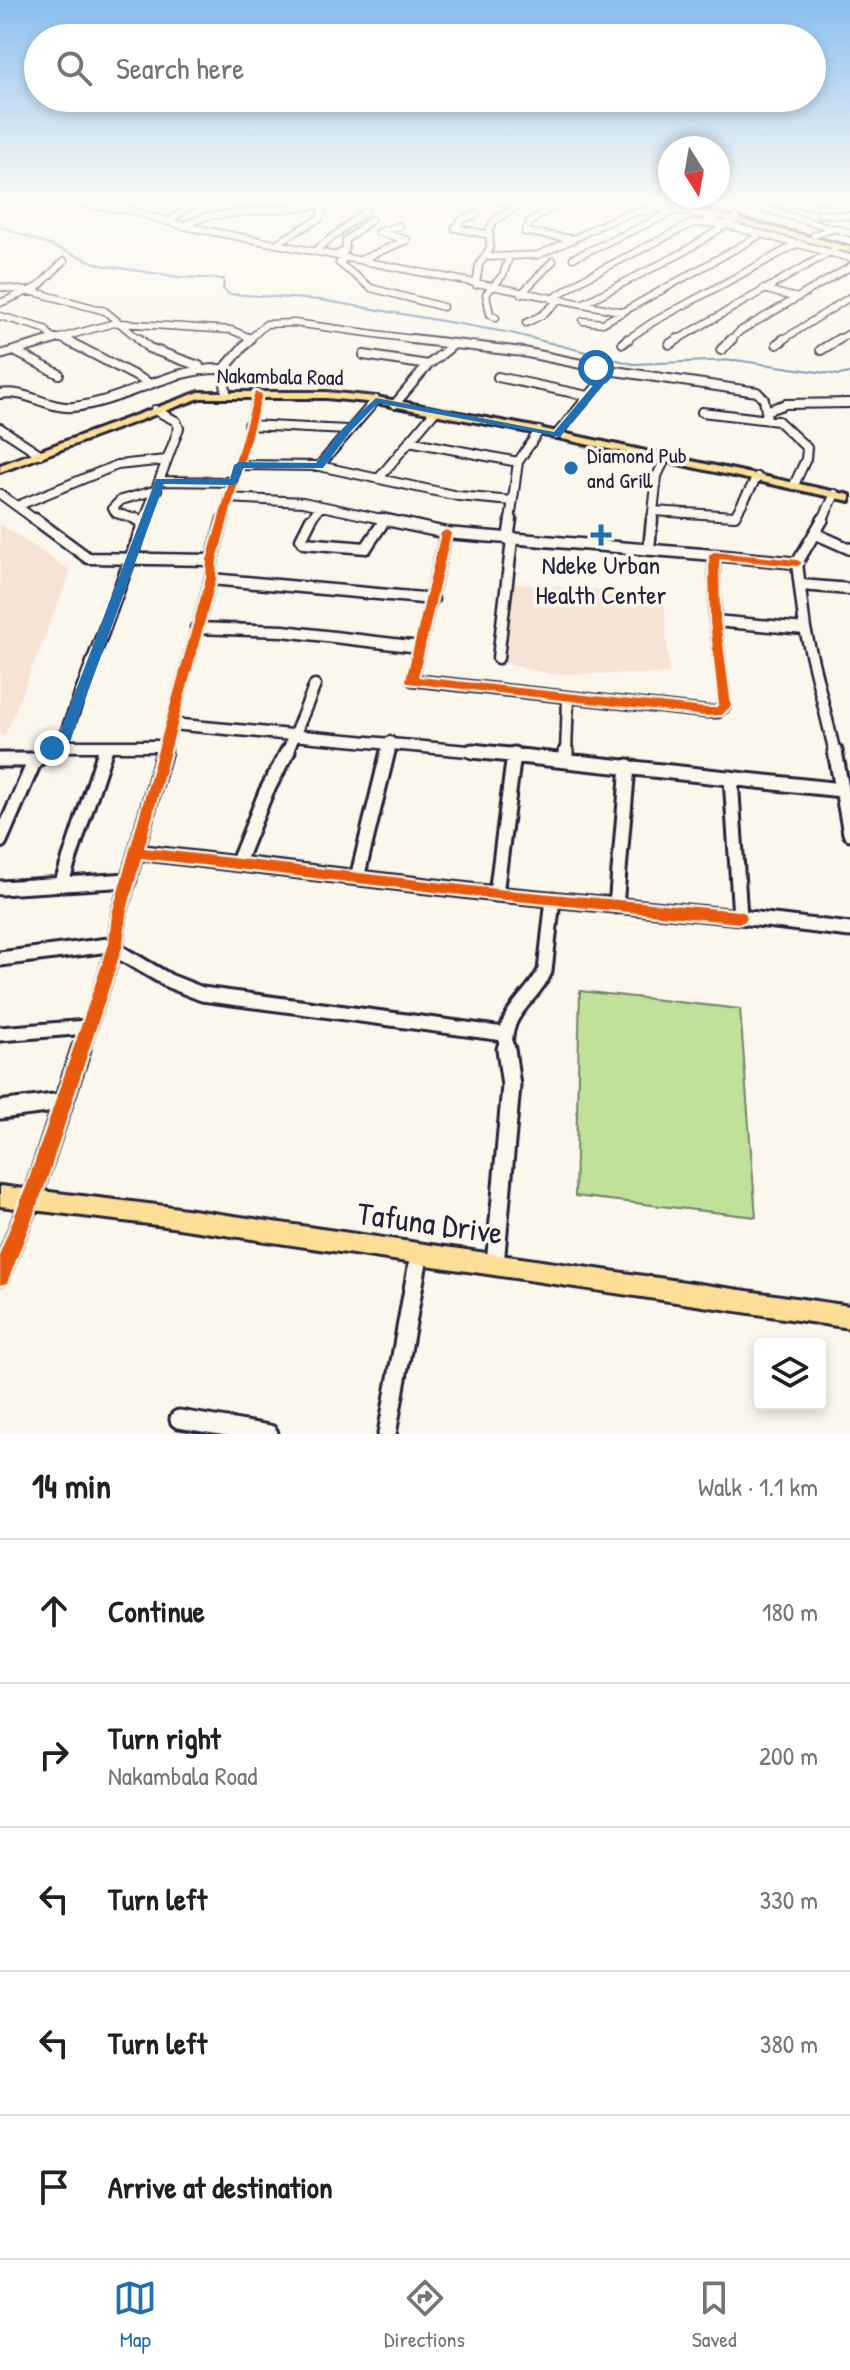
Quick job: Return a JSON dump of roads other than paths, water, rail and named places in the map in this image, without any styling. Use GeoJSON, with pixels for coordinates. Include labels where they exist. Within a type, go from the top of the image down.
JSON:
{"type":"FeatureCollection","features":[{"type":"Feature","properties":{"kind":"main road","name":"Nakambala Road"},"geometry":{"type":"LineString","coordinates":[[0,469],[199,395],[338,396],[376,400],[539,431],[850,498]]}},
{"type":"Feature","properties":{"kind":"main road","name":"Tafuna Drive"},"geometry":{"type":"LineString","coordinates":[[0,1196],[165,1216],[419,1256],[850,1317]]}},
{"type":"Feature","properties":{"kind":"street"},"geometry":{"type":"LineString","coordinates":[[0,303],[38,287],[57,268]]}},
{"type":"Feature","properties":{"kind":"street"},"geometry":{"type":"LineString","coordinates":[[347,268],[366,285],[443,307]]}},
{"type":"Feature","properties":{"kind":"street"},"geometry":{"type":"LineString","coordinates":[[397,268],[624,312]]}},
{"type":"Feature","properties":{"kind":"street"},"geometry":{"type":"LineString","coordinates":[[476,285],[479,268]]}},
{"type":"Feature","properties":{"kind":"street"},"geometry":{"type":"LineString","coordinates":[[496,318],[490,314],[486,294],[505,268]]}},
{"type":"Feature","properties":{"kind":"street"},"geometry":{"type":"LineString","coordinates":[[521,294],[546,268]]}},
{"type":"Feature","properties":{"kind":"street"},"geometry":{"type":"LineString","coordinates":[[526,323],[542,315],[555,300],[585,278],[605,268]]}},
{"type":"Feature","properties":{"kind":"street"},"geometry":{"type":"LineString","coordinates":[[572,329],[583,321],[587,305],[651,268]]}},
{"type":"Feature","properties":{"kind":"street"},"geometry":{"type":"LineString","coordinates":[[583,321],[601,324],[698,268]]}},
{"type":"Feature","properties":{"kind":"street"},"geometry":{"type":"LineString","coordinates":[[623,343],[653,322],[753,268]]}},
{"type":"Feature","properties":{"kind":"street"},"geometry":{"type":"LineString","coordinates":[[670,344],[800,268]]}},
{"type":"Feature","properties":{"kind":"street"},"geometry":{"type":"LineString","coordinates":[[721,350],[740,331],[848,268]]}},
{"type":"Feature","properties":{"kind":"street"},"geometry":{"type":"LineString","coordinates":[[0,287],[96,309]]}},
{"type":"Feature","properties":{"kind":"street"},"geometry":{"type":"LineString","coordinates":[[38,287],[85,301],[119,322],[149,348],[203,368]]}},
{"type":"Feature","properties":{"kind":"street"},"geometry":{"type":"LineString","coordinates":[[763,289],[797,298]]}},
{"type":"Feature","properties":{"kind":"street"},"geometry":{"type":"LineString","coordinates":[[777,344],[850,297]]}},
{"type":"Feature","properties":{"kind":"street"},"geometry":{"type":"LineString","coordinates":[[0,316],[45,329],[55,338],[67,340],[147,382]]}},
{"type":"Feature","properties":{"kind":"street"},"geometry":{"type":"LineString","coordinates":[[0,355],[119,322],[231,330],[251,338]]}},
{"type":"Feature","properties":{"kind":"street"},"geometry":{"type":"LineString","coordinates":[[226,394],[224,369],[266,324],[294,323],[523,352],[596,368],[752,390],[763,395],[767,414],[807,448],[806,459],[794,485]]}},
{"type":"Feature","properties":{"kind":"street"},"geometry":{"type":"LineString","coordinates":[[821,350],[850,333]]}},
{"type":"Feature","properties":{"kind":"street"},"geometry":{"type":"LineString","coordinates":[[395,404],[428,365],[453,345]]}},
{"type":"Feature","properties":{"kind":"street"},"geometry":{"type":"LineString","coordinates":[[14,351],[59,374]]}},
{"type":"Feature","properties":{"kind":"street"},"geometry":{"type":"LineString","coordinates":[[364,355],[428,365]]}},
{"type":"Feature","properties":{"kind":"street"},"geometry":{"type":"LineString","coordinates":[[556,435],[599,384],[600,373],[596,368]]}},
{"type":"Feature","properties":{"kind":"street"},"geometry":{"type":"LineString","coordinates":[[0,394],[20,391],[48,406],[69,407],[89,404],[182,370],[224,369]]}},
{"type":"Feature","properties":{"kind":"street"},"geometry":{"type":"LineString","coordinates":[[498,377],[588,396]]}},
{"type":"Feature","properties":{"kind":"street"},"geometry":{"type":"LineString","coordinates":[[2,384],[12,391]]}},
{"type":"Feature","properties":{"kind":"street"},"geometry":{"type":"LineString","coordinates":[[0,1276],[31,1200],[115,947],[119,914],[258,394]]}},
{"type":"Feature","properties":{"kind":"street"},"geometry":{"type":"LineString","coordinates":[[319,466],[376,400]]}},
{"type":"Feature","properties":{"kind":"street"},"geometry":{"type":"LineString","coordinates":[[702,412],[738,418],[767,414],[786,404],[850,403]]}},
{"type":"Feature","properties":{"kind":"street"},"geometry":{"type":"LineString","coordinates":[[61,746],[179,424],[155,410]]}},
{"type":"Feature","properties":{"kind":"street"},"geometry":{"type":"LineString","coordinates":[[379,478],[434,412]]}},
{"type":"Feature","properties":{"kind":"street"},"geometry":{"type":"LineString","coordinates":[[248,425],[347,430]]}},
{"type":"Feature","properties":{"kind":"street"},"geometry":{"type":"LineString","coordinates":[[498,658],[518,462],[539,431]]}},
{"type":"Feature","properties":{"kind":"street"},"geometry":{"type":"LineString","coordinates":[[3,433],[40,454]]}},
{"type":"Feature","properties":{"kind":"street"},"geometry":{"type":"LineString","coordinates":[[409,441],[518,462]]}},
{"type":"Feature","properties":{"kind":"street"},"geometry":{"type":"LineString","coordinates":[[649,549],[657,476],[666,457]]}},
{"type":"Feature","properties":{"kind":"street"},"geometry":{"type":"LineString","coordinates":[[17,506],[117,465],[166,460]]}},
{"type":"Feature","properties":{"kind":"street"},"geometry":{"type":"LineString","coordinates":[[239,465],[319,466],[458,496],[512,501]]}},
{"type":"Feature","properties":{"kind":"street"},"geometry":{"type":"LineString","coordinates":[[653,511],[735,516],[757,477]]}},
{"type":"Feature","properties":{"kind":"street"},"geometry":{"type":"LineString","coordinates":[[145,522],[116,513],[113,508],[121,500],[158,486],[233,482]]}},
{"type":"Feature","properties":{"kind":"street"},"geometry":{"type":"LineString","coordinates":[[0,494],[88,558],[212,560]]}},
{"type":"Feature","properties":{"kind":"street"},"geometry":{"type":"LineString","coordinates":[[835,494],[816,534],[797,563],[805,629],[834,746],[850,833]]}},
{"type":"Feature","properties":{"kind":"street"},"geometry":{"type":"LineString","coordinates":[[228,498],[303,502],[446,533],[797,563]]}},
{"type":"Feature","properties":{"kind":"street"},"geometry":{"type":"LineString","coordinates":[[321,506],[305,527],[301,539],[304,543],[346,549],[366,548],[384,521]]}},
{"type":"Feature","properties":{"kind":"street"},"geometry":{"type":"LineString","coordinates":[[446,533],[412,680],[718,712],[725,706],[715,621],[714,555]]}},
{"type":"Feature","properties":{"kind":"street"},"geometry":{"type":"LineString","coordinates":[[816,534],[850,549]]}},
{"type":"Feature","properties":{"kind":"street"},"geometry":{"type":"LineString","coordinates":[[211,579],[433,599]]}},
{"type":"Feature","properties":{"kind":"street"},"geometry":{"type":"LineString","coordinates":[[801,585],[850,589]]}},
{"type":"Feature","properties":{"kind":"street"},"geometry":{"type":"LineString","coordinates":[[715,621],[805,629]]}},
{"type":"Feature","properties":{"kind":"street"},"geometry":{"type":"LineString","coordinates":[[196,628],[283,631],[419,647]]}},
{"type":"Feature","properties":{"kind":"street"},"geometry":{"type":"LineString","coordinates":[[238,862],[266,792],[297,735],[315,685]]}},
{"type":"Feature","properties":{"kind":"street"},"geometry":{"type":"LineString","coordinates":[[566,760],[568,698]]}},
{"type":"Feature","properties":{"kind":"street"},"geometry":{"type":"LineString","coordinates":[[171,724],[514,754],[842,790]]}},
{"type":"Feature","properties":{"kind":"street"},"geometry":{"type":"LineString","coordinates":[[357,878],[390,742]]}},
{"type":"Feature","properties":{"kind":"street"},"geometry":{"type":"LineString","coordinates":[[0,760],[35,760],[47,755],[52,748],[61,746],[166,746]]}},
{"type":"Feature","properties":{"kind":"street"},"geometry":{"type":"LineString","coordinates":[[834,746],[850,747]]}},
{"type":"Feature","properties":{"kind":"street"},"geometry":{"type":"LineString","coordinates":[[62,882],[106,748]]}},
{"type":"Feature","properties":{"kind":"street"},"geometry":{"type":"LineString","coordinates":[[496,894],[514,754]]}},
{"type":"Feature","properties":{"kind":"street"},"geometry":{"type":"LineString","coordinates":[[0,841],[35,760]]}},
{"type":"Feature","properties":{"kind":"street"},"geometry":{"type":"LineString","coordinates":[[616,906],[628,766]]}},
{"type":"Feature","properties":{"kind":"street"},"geometry":{"type":"LineString","coordinates":[[731,778],[740,917]]}},
{"type":"Feature","properties":{"kind":"street"},"geometry":{"type":"LineString","coordinates":[[137,852],[496,894],[850,930]]}},
{"type":"Feature","properties":{"kind":"street"},"geometry":{"type":"LineString","coordinates":[[0,888],[129,880]]}},
{"type":"Feature","properties":{"kind":"street"},"geometry":{"type":"LineString","coordinates":[[495,1265],[511,1086],[504,1034],[526,994],[541,980],[545,971],[553,899]]}},
{"type":"Feature","properties":{"kind":"street"},"geometry":{"type":"LineString","coordinates":[[0,959],[115,947],[154,973],[202,994],[504,1034]]}},
{"type":"Feature","properties":{"kind":"street"},"geometry":{"type":"LineString","coordinates":[[0,1034],[87,1027]]}},
{"type":"Feature","properties":{"kind":"street"},"geometry":{"type":"LineString","coordinates":[[0,1110],[62,1102]]}},
{"type":"Feature","properties":{"kind":"street"},"geometry":{"type":"LineString","coordinates":[[387,1434],[419,1256]]}},
{"type":"Feature","properties":{"kind":"street"},"geometry":{"type":"LineString","coordinates":[[179,1419],[269,1434]]}},
{"type":"Feature","properties":{"kind":"waterway"},"geometry":{"type":"LineString","coordinates":[[120,268],[178,277],[224,279],[223,289],[229,294],[321,300],[511,333],[633,364],[735,360],[839,375],[850,373]]}},
{"type":"Feature","properties":{"kind":"place","name":"Diamond Pub and Grill"},"geometry":{"type":"Point","coordinates":[571,468]}},
{"type":"Feature","properties":{"kind":"place","name":"Ndeke Urban Health Center"},"geometry":{"type":"Point","coordinates":[601,535]}}]}
